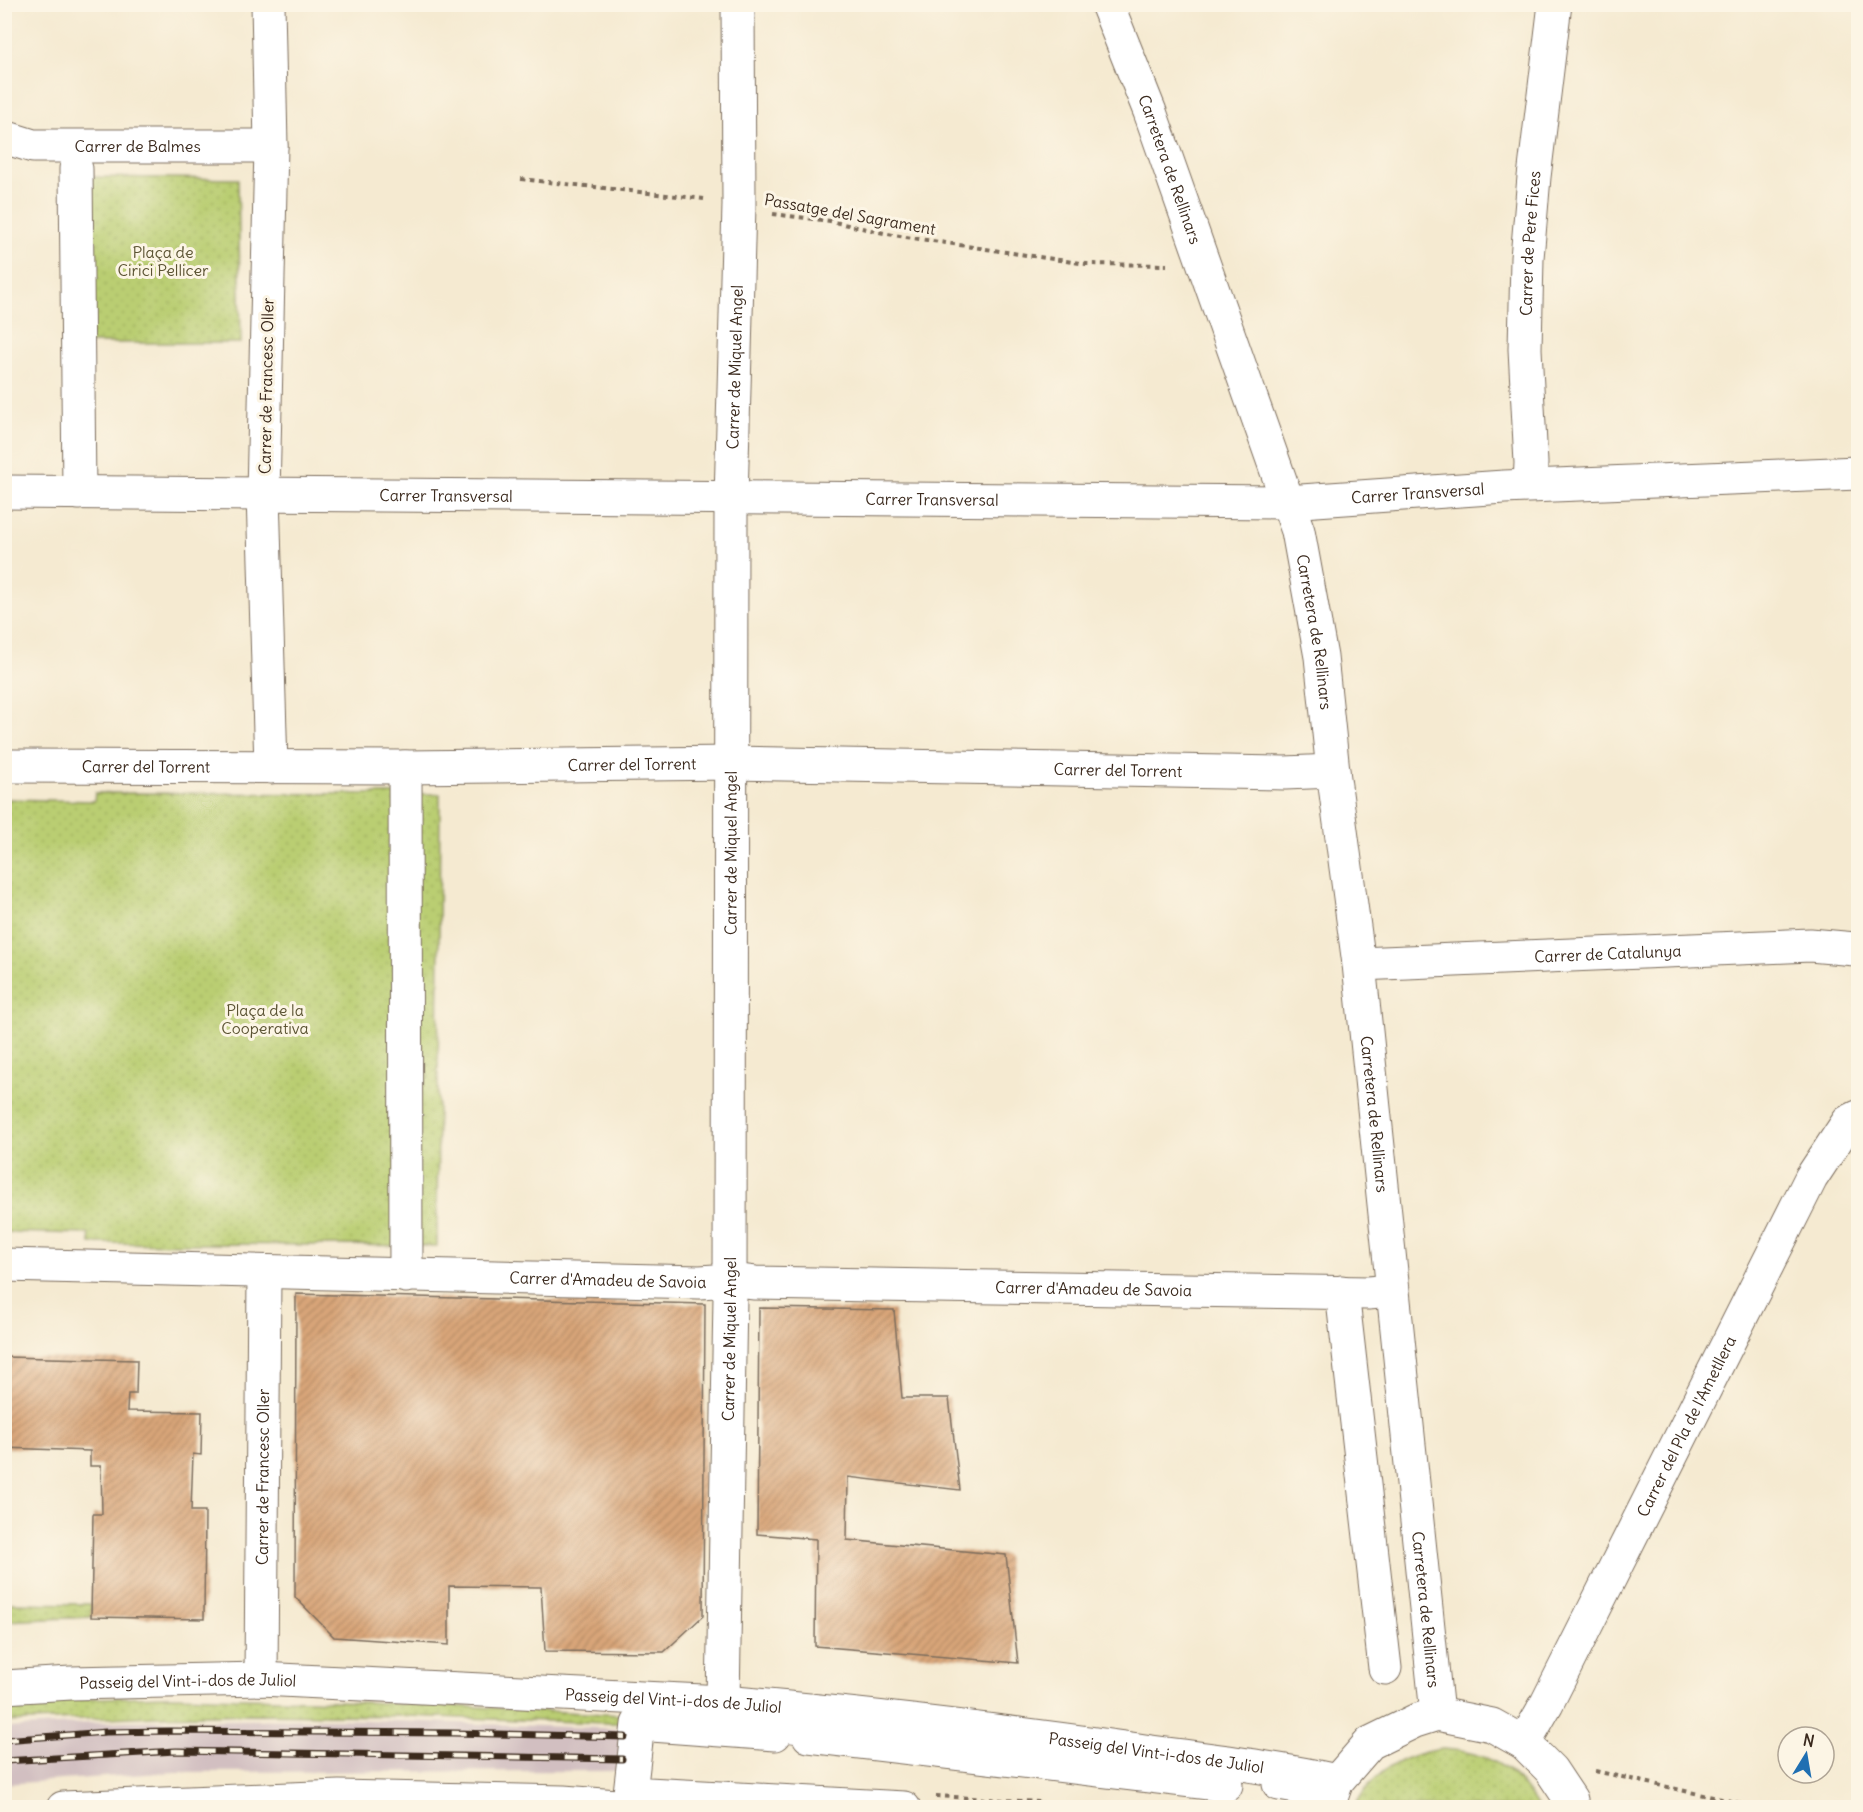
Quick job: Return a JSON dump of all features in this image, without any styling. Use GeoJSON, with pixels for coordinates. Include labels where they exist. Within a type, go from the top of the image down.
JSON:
{"type":"FeatureCollection","features":[{"type":"Feature","properties":{"kind":"street","name":"Carrer de Francesc Oller"},"geometry":{"type":"LineString","coordinates":[[268,4],[271,146],[263,494],[271,767]]}},
{"type":"Feature","properties":{"kind":"street","name":"Carrer de Miquel Angel"},"geometry":{"type":"LineString","coordinates":[[723,1702],[730,1280],[731,499],[738,206],[738,4]]}},
{"type":"Feature","properties":{"kind":"street","name":"Carretera de Rellinars"},"geometry":{"type":"LineString","coordinates":[[1107,4],[1150,112],[1298,531],[1321,657],[1333,771],[1359,964],[1437,1714]]}},
{"type":"Feature","properties":{"kind":"street","name":"Carrer de Pere Fices"},"geometry":{"type":"LineString","coordinates":[[1530,485],[1525,350],[1527,258],[1534,177],[1555,4]]}},
{"type":"Feature","properties":{"kind":"street","name":"Carrer de Balmes"},"geometry":{"type":"LineString","coordinates":[[4,137],[33,146],[271,146]]}},
{"type":"Feature","properties":{"kind":"street"},"geometry":{"type":"LineString","coordinates":[[76,169],[79,493]]}},
{"type":"Feature","properties":{"kind":"street","name":"Carrer Transversal"},"geometry":{"type":"LineString","coordinates":[[4,492],[1287,502],[1530,485],[1858,473]]}},
{"type":"Feature","properties":{"kind":"street","name":"Carrer del Torrent"},"geometry":{"type":"LineString","coordinates":[[4,766],[405,767],[732,763],[1285,773],[1333,771]]}},
{"type":"Feature","properties":{"kind":"street"},"geometry":{"type":"LineString","coordinates":[[405,767],[406,1276]]}},
{"type":"Feature","properties":{"kind":"street","name":"Carrer de Catalunya"},"geometry":{"type":"LineString","coordinates":[[1359,964],[1810,945],[1857,953]]}},
{"type":"Feature","properties":{"kind":"street","name":"Carrer del Pla de l'Ametllera"},"geometry":{"type":"LineString","coordinates":[[1524,1743],[1547,1703],[1811,1178],[1848,1122],[1858,1117]]}},
{"type":"Feature","properties":{"kind":"street","name":"Carrer d'Amadeu de Savoia"},"geometry":{"type":"LineString","coordinates":[[4,1265],[700,1282],[730,1280],[755,1283],[1392,1291]]}},
{"type":"Feature","properties":{"kind":"street","name":"Carrer de Francesc Oller"},"geometry":{"type":"LineString","coordinates":[[261,1679],[264,1273]]}},
{"type":"Feature","properties":{"kind":"street"},"geometry":{"type":"LineString","coordinates":[[1348,1345],[1392,1291]]}},
{"type":"Feature","properties":{"kind":"street"},"geometry":{"type":"LineString","coordinates":[[1342,1292],[1385,1668]]}},
{"type":"Feature","properties":{"kind":"street","name":"Passeig del Vint-i-dos de Juliol"},"geometry":{"type":"LineString","coordinates":[[4,1687],[71,1683],[261,1679],[723,1702],[797,1708],[1027,1735],[1287,1770],[1333,1794]]}},
{"type":"Feature","properties":{"kind":"street"},"geometry":{"type":"LineString","coordinates":[[1333,1794],[1371,1743],[1415,1720],[1437,1714],[1492,1725],[1524,1743],[1551,1770],[1575,1805]]}},
{"type":"Feature","properties":{"kind":"street","name":"Passeig del Vint-i-dos de Juliol"},"geometry":{"type":"LineString","coordinates":[[904,1808],[630,1793],[638,1724],[775,1734],[776,1724],[809,1728],[809,1736],[1112,1772],[1255,1788],[1257,1779],[1313,1790],[1311,1808]]}},
{"type":"Feature","properties":{"kind":"street"},"geometry":{"type":"LineString","coordinates":[[63,1808],[339,1797],[644,1808]]}},
{"type":"Feature","properties":{"kind":"path","name":"Passatge del Sagrament"},"geometry":{"type":"LineString","coordinates":[[521,179],[703,199],[764,212],[830,221],[893,235],[1086,264],[1177,265]]}},
{"type":"Feature","properties":{"kind":"shaded area"},"geometry":{"type":"Polygon","coordinates":[[[339,1719],[626,1729],[622,1771],[174,1772],[5,1784],[5,1728],[124,1721],[339,1719]]]}},
{"type":"Feature","properties":{"kind":"green space","name":"Plaça de Cirici Pellicer"},"geometry":{"type":"Polygon","coordinates":[[[87,177],[238,179],[241,343],[87,343],[87,177]]]}},
{"type":"Feature","properties":{"kind":"green space","name":"Plaça de la Cooperativa"},"geometry":{"type":"Polygon","coordinates":[[[95,793],[440,794],[437,1246],[90,1243],[89,1234],[5,1232],[5,799],[94,801],[95,793]]]}},
{"type":"Feature","properties":{"kind":"green space"},"geometry":{"type":"Polygon","coordinates":[[[5,1603],[91,1604],[91,1617],[5,1621],[5,1603]]]}},
{"type":"Feature","properties":{"kind":"green space"},"geometry":{"type":"Polygon","coordinates":[[[169,1696],[397,1703],[776,1724],[638,1724],[407,1716],[255,1714],[5,1722],[5,1701],[169,1696]]]}},
{"type":"Feature","properties":{"kind":"green space"},"geometry":{"type":"Polygon","coordinates":[[[1443,1749],[1474,1754],[1499,1764],[1520,1782],[1538,1807],[1355,1807],[1370,1783],[1391,1766],[1415,1755],[1443,1749]]]}},
{"type":"Feature","properties":{"kind":"building"},"geometry":{"type":"Polygon","coordinates":[[[296,1294],[705,1304],[703,1616],[664,1652],[545,1651],[541,1587],[449,1586],[449,1645],[334,1637],[295,1597],[296,1294]]]}},
{"type":"Feature","properties":{"kind":"building"},"geometry":{"type":"Polygon","coordinates":[[[759,1308],[894,1310],[902,1398],[949,1398],[960,1490],[848,1477],[847,1540],[1006,1555],[1018,1663],[815,1646],[816,1539],[757,1534],[759,1308]]]}},
{"type":"Feature","properties":{"kind":"building"},"geometry":{"type":"Polygon","coordinates":[[[4,1357],[137,1360],[136,1394],[128,1394],[127,1411],[202,1412],[201,1455],[193,1454],[191,1511],[205,1511],[204,1619],[91,1617],[93,1514],[102,1514],[101,1466],[90,1466],[90,1451],[4,1448],[4,1357]]]}},
{"type":"Feature","properties":{"kind":"railway"},"geometry":{"type":"LineString","coordinates":[[4,1740],[106,1732],[169,1731],[625,1737]]}},
{"type":"Feature","properties":{"kind":"railway"},"geometry":{"type":"LineString","coordinates":[[4,1761],[176,1751],[622,1759]]}}]}
